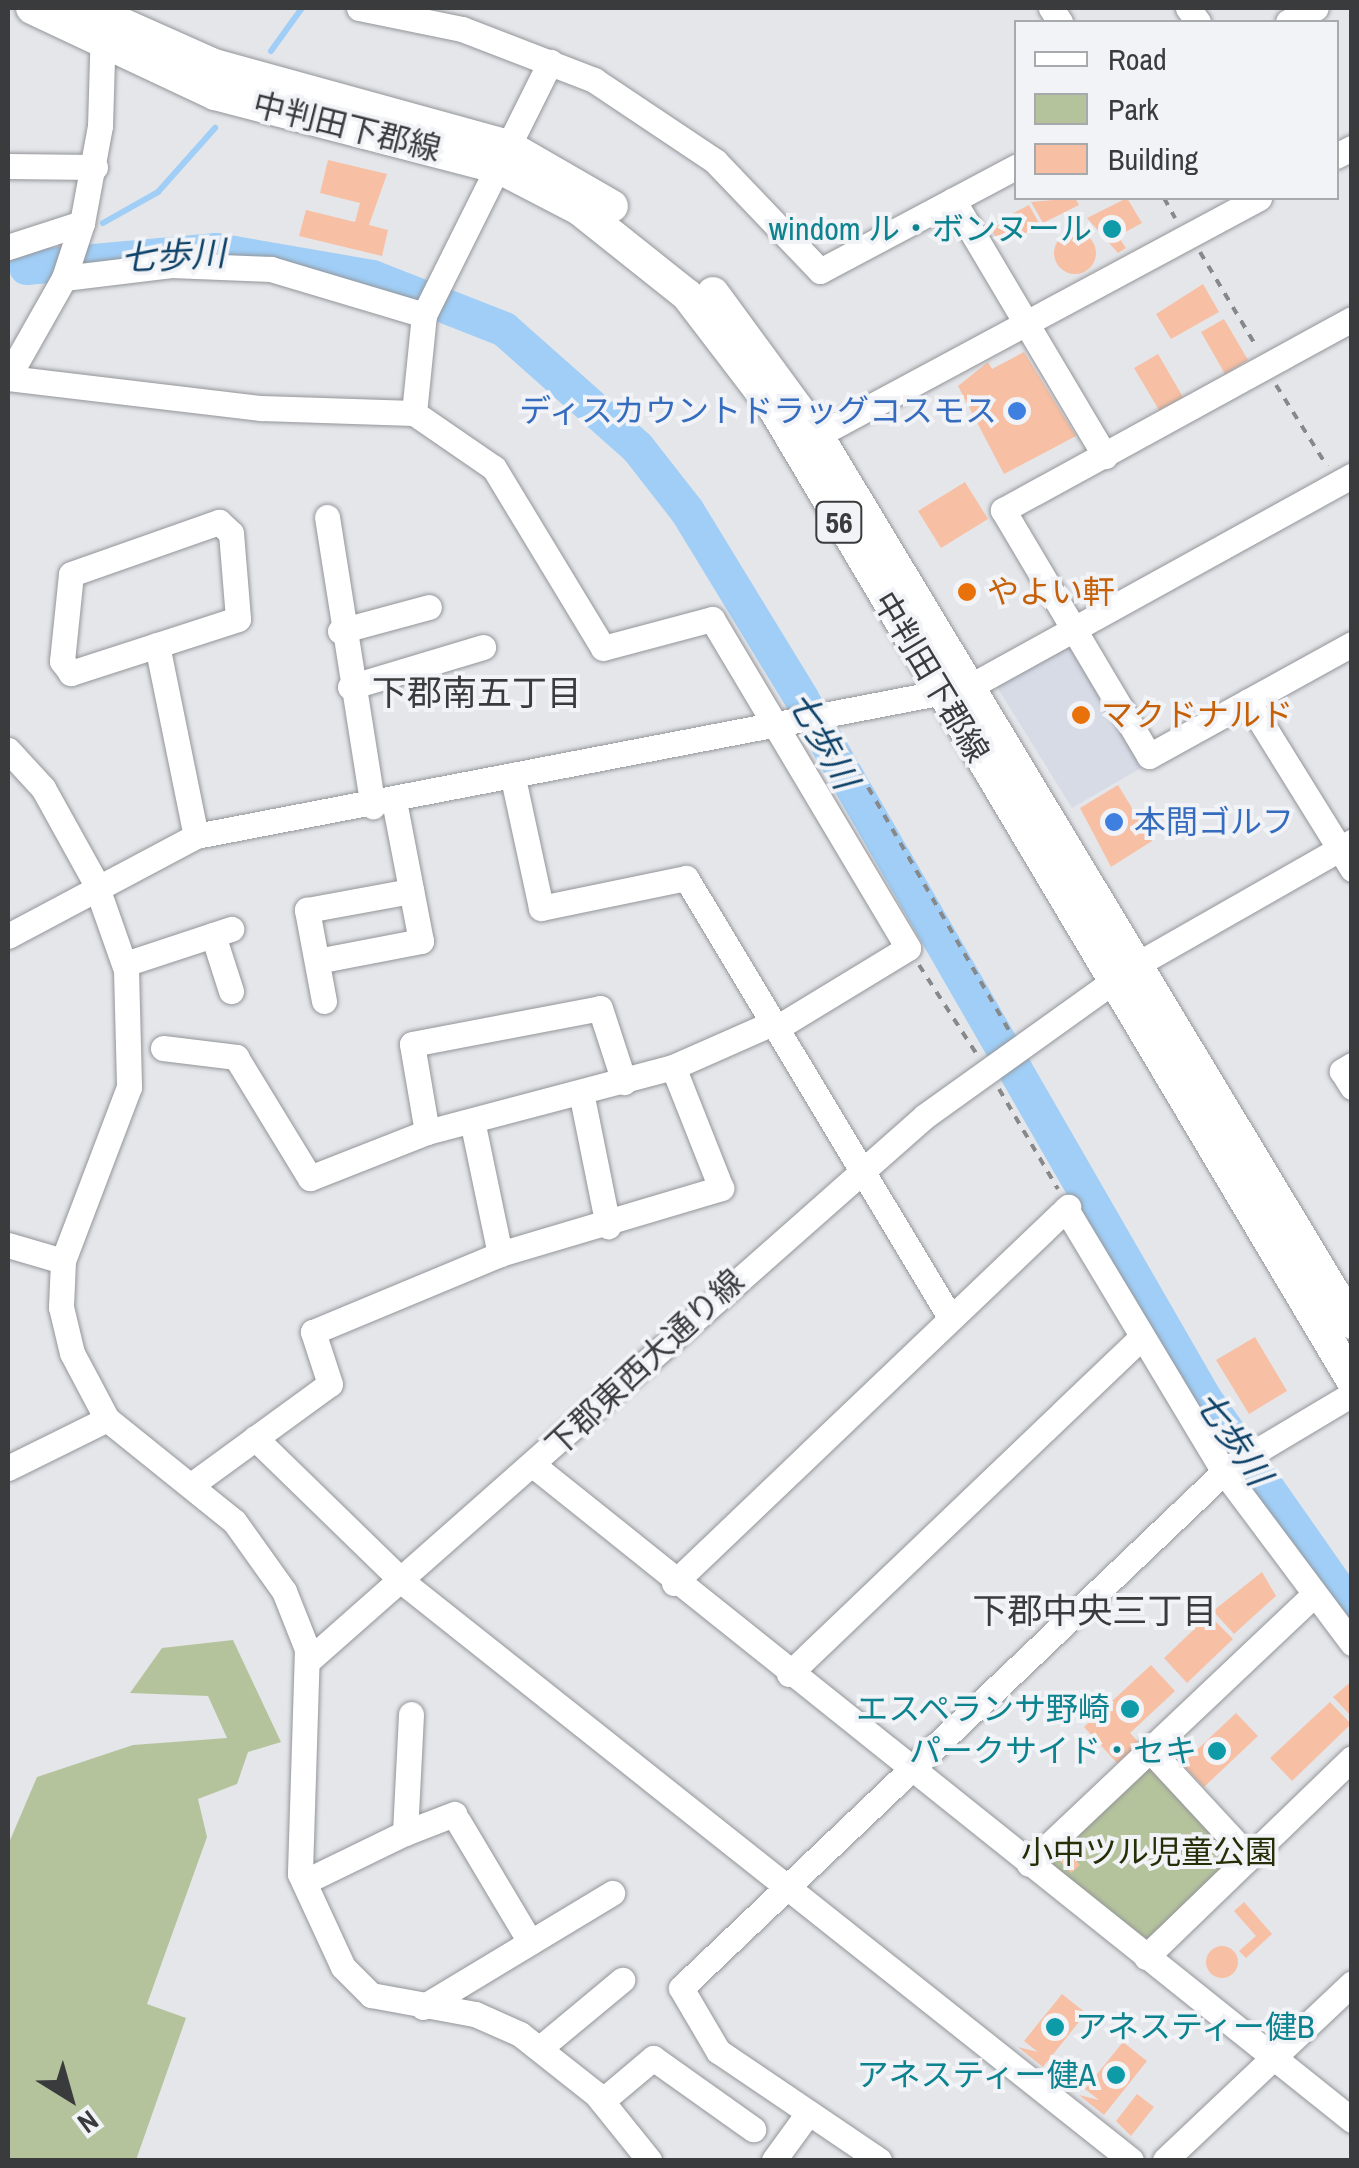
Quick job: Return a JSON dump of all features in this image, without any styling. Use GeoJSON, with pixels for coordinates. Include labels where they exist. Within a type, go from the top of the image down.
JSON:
{"type":"FeatureCollection","features":[{"type":"Feature","properties":{"kind":"main road","name":"中判田下郡線"},"geometry":{"type":"LineString","coordinates":[[32,8],[99,20],[214,94],[504,157],[638,249],[743,362],[807,441],[1125,972],[1352,1323]]}},
{"type":"Feature","properties":{"kind":"main road","name":"中判田下郡線"},"geometry":{"type":"LineString","coordinates":[[1125,972],[1352,1380]]}},
{"type":"Feature","properties":{"kind":"street"},"geometry":{"type":"LineString","coordinates":[[359,8],[462,29],[550,62],[715,161],[820,271],[1014,168]]}},
{"type":"Feature","properties":{"kind":"street"},"geometry":{"type":"LineString","coordinates":[[1292,20],[1316,8]]}},
{"type":"Feature","properties":{"kind":"street"},"geometry":{"type":"LineString","coordinates":[[99,20],[94,167],[79,235],[65,276],[8,377],[262,408],[414,414],[494,468],[604,648],[712,619],[782,725],[908,948],[776,1024],[673,1067],[582,1097],[472,1125],[427,1132],[310,1178],[236,1057],[164,1048]]}},
{"type":"Feature","properties":{"kind":"street"},"geometry":{"type":"LineString","coordinates":[[414,414],[429,303],[550,62]]}},
{"type":"Feature","properties":{"kind":"street"},"geometry":{"type":"LineString","coordinates":[[8,166],[94,167]]}},
{"type":"Feature","properties":{"kind":"street"},"geometry":{"type":"LineString","coordinates":[[953,200],[1105,456]]}},
{"type":"Feature","properties":{"kind":"street"},"geometry":{"type":"LineString","coordinates":[[807,441],[1256,200]]}},
{"type":"Feature","properties":{"kind":"street"},"geometry":{"type":"LineString","coordinates":[[8,248],[79,235]]}},
{"type":"Feature","properties":{"kind":"street"},"geometry":{"type":"LineString","coordinates":[[65,276],[171,265],[270,269],[429,303]]}},
{"type":"Feature","properties":{"kind":"street"},"geometry":{"type":"LineString","coordinates":[[1352,320],[1003,510],[1149,756],[1352,644]]}},
{"type":"Feature","properties":{"kind":"street"},"geometry":{"type":"LineString","coordinates":[[8,936],[95,882],[196,836],[955,690],[1074,630],[1343,478]]}},
{"type":"Feature","properties":{"kind":"street"},"geometry":{"type":"LineString","coordinates":[[316,961],[421,940],[412,890],[350,687],[328,517]]}},
{"type":"Feature","properties":{"kind":"street"},"geometry":{"type":"LineString","coordinates":[[219,522],[231,533],[238,619],[158,645],[71,672],[62,662],[71,574],[219,522]]}},
{"type":"Feature","properties":{"kind":"street"},"geometry":{"type":"LineString","coordinates":[[340,631],[429,607]]}},
{"type":"Feature","properties":{"kind":"street"},"geometry":{"type":"LineString","coordinates":[[158,645],[196,836]]}},
{"type":"Feature","properties":{"kind":"street"},"geometry":{"type":"LineString","coordinates":[[350,687],[483,647]]}},
{"type":"Feature","properties":{"kind":"street"},"geometry":{"type":"LineString","coordinates":[[1014,1039],[1125,972],[1347,853],[1248,701]]}},
{"type":"Feature","properties":{"kind":"street"},"geometry":{"type":"LineString","coordinates":[[8,750],[43,788],[95,882],[124,964],[129,1087],[63,1261],[72,1354],[106,1419],[194,1483],[265,1561],[308,1661],[297,1809],[304,1882],[343,1966],[371,1995],[474,2014],[540,2048],[602,2101],[649,2160]]}},
{"type":"Feature","properties":{"kind":"street"},"geometry":{"type":"LineString","coordinates":[[513,778],[540,908],[686,878],[950,1317]]}},
{"type":"Feature","properties":{"kind":"street"},"geometry":{"type":"LineString","coordinates":[[324,1001],[307,910],[412,890]]}},
{"type":"Feature","properties":{"kind":"street"},"geometry":{"type":"LineString","coordinates":[[124,964],[222,932],[232,991]]}},
{"type":"Feature","properties":{"kind":"street"},"geometry":{"type":"LineString","coordinates":[[427,1132],[412,1044],[600,1008],[624,1082]]}},
{"type":"Feature","properties":{"kind":"street","name":"下郡東西大通り線"},"geometry":{"type":"LineString","coordinates":[[308,1661],[404,1582],[862,1170],[987,1070],[1014,1039]]}},
{"type":"Feature","properties":{"kind":"street"},"geometry":{"type":"LineString","coordinates":[[1352,1065],[1342,1071],[1352,1087]]}},
{"type":"Feature","properties":{"kind":"street"},"geometry":{"type":"LineString","coordinates":[[194,1483],[330,1384],[313,1332],[500,1254],[608,1226],[721,1188],[673,1067]]}},
{"type":"Feature","properties":{"kind":"street"},"geometry":{"type":"LineString","coordinates":[[582,1097],[608,1226]]}},
{"type":"Feature","properties":{"kind":"street"},"geometry":{"type":"LineString","coordinates":[[472,1125],[500,1254]]}},
{"type":"Feature","properties":{"kind":"street"},"geometry":{"type":"LineString","coordinates":[[674,1583],[1067,1208],[1140,1338],[1226,1470],[1352,1643]]}},
{"type":"Feature","properties":{"kind":"street"},"geometry":{"type":"LineString","coordinates":[[8,1245],[63,1261]]}},
{"type":"Feature","properties":{"kind":"street"},"geometry":{"type":"LineString","coordinates":[[789,1674],[1140,1338]]}},
{"type":"Feature","properties":{"kind":"street"},"geometry":{"type":"LineString","coordinates":[[879,2160],[806,2116],[718,2050],[681,1988],[1226,1470],[1352,1394]]}},
{"type":"Feature","properties":{"kind":"street"},"geometry":{"type":"LineString","coordinates":[[8,1468],[106,1419]]}},
{"type":"Feature","properties":{"kind":"street"},"geometry":{"type":"LineString","coordinates":[[256,1438],[404,1582],[1132,2160]]}},
{"type":"Feature","properties":{"kind":"street"},"geometry":{"type":"LineString","coordinates":[[533,1465],[674,1583],[1352,2120]]}},
{"type":"Feature","properties":{"kind":"street"},"geometry":{"type":"LineString","coordinates":[[1029,1864],[1314,1594]]}},
{"type":"Feature","properties":{"kind":"street"},"geometry":{"type":"LineString","coordinates":[[405,1833],[412,1714]]}},
{"type":"Feature","properties":{"kind":"street"},"geometry":{"type":"LineString","coordinates":[[1150,1750],[1250,1856]]}},
{"type":"Feature","properties":{"kind":"street"},"geometry":{"type":"LineString","coordinates":[[1146,1957],[1352,1758]]}},
{"type":"Feature","properties":{"kind":"street"},"geometry":{"type":"LineString","coordinates":[[304,1882],[405,1833],[456,1818],[530,1942]]}},
{"type":"Feature","properties":{"kind":"street"},"geometry":{"type":"LineString","coordinates":[[423,2007],[612,1892]]}},
{"type":"Feature","properties":{"kind":"street"},"geometry":{"type":"LineString","coordinates":[[540,2048],[622,1980]]}},
{"type":"Feature","properties":{"kind":"street"},"geometry":{"type":"LineString","coordinates":[[1165,2160],[1352,1983]]}},
{"type":"Feature","properties":{"kind":"street"},"geometry":{"type":"LineString","coordinates":[[602,2101],[652,2058],[753,2128]]}},
{"type":"Feature","properties":{"kind":"street"},"geometry":{"type":"LineString","coordinates":[[774,2160],[806,2116]]}},
{"type":"Feature","properties":{"kind":"path"},"geometry":{"type":"LineString","coordinates":[[1165,200],[1181,225]]}},
{"type":"Feature","properties":{"kind":"path"},"geometry":{"type":"LineString","coordinates":[[1195,247],[1264,358]]}},
{"type":"Feature","properties":{"kind":"path"},"geometry":{"type":"LineString","coordinates":[[1271,374],[1343,478]]}},
{"type":"Feature","properties":{"kind":"path"},"geometry":{"type":"LineString","coordinates":[[824,716],[1014,1039]]}},
{"type":"Feature","properties":{"kind":"path"},"geometry":{"type":"LineString","coordinates":[[908,948],[987,1070],[1067,1208]]}},
{"type":"Feature","properties":{"kind":"shaded area"},"geometry":{"type":"Polygon","coordinates":[[[1063,645],[1075,648],[1146,765],[1072,808],[995,684],[1063,645]]]}},
{"type":"Feature","properties":{"kind":"green space"},"geometry":{"type":"Polygon","coordinates":[[[233,1640],[281,1742],[248,1752],[237,1784],[198,1799],[207,1837],[147,2004],[186,2018],[136,2160],[8,2160],[8,1845],[37,1777],[133,1745],[227,1738],[208,1696],[130,1693],[162,1648],[233,1640]]]}},
{"type":"Feature","properties":{"kind":"green space","name":"小中ツル児童公園"},"geometry":{"type":"Polygon","coordinates":[[[1146,1764],[1238,1857],[1141,1944],[1045,1860],[1146,1764]]]}},
{"type":"Feature","properties":{"kind":"building"},"geometry":{"type":"Polygon","coordinates":[[[328,160],[387,174],[369,225],[388,230],[382,256],[299,236],[306,210],[355,222],[360,203],[320,193],[328,160]]]}},
{"type":"Feature","properties":{"kind":"building"},"geometry":{"type":"Polygon","coordinates":[[[1076,200],[1079,205],[1043,223],[1031,202],[1076,200]]]}},
{"type":"Feature","properties":{"kind":"building","name":"windom ル・ボンヌール"},"geometry":{"type":"Polygon","coordinates":[[[1128,200],[1142,223],[1118,236],[1126,248],[1118,253],[1087,218],[1128,200]]]}},
{"type":"Feature","properties":{"kind":"building"},"geometry":{"type":"Polygon","coordinates":[[[1029,205],[1040,225],[1001,246],[989,226],[1029,205]]]}},
{"type":"Feature","properties":{"kind":"building"},"geometry":{"type":"Polygon","coordinates":[[[1075,232],[1090,238],[1096,253],[1090,268],[1075,274],[1060,268],[1054,253],[1060,238],[1075,232]]]}},
{"type":"Feature","properties":{"kind":"building"},"geometry":{"type":"Polygon","coordinates":[[[1203,284],[1219,312],[1171,339],[1156,314],[1203,284]]]}},
{"type":"Feature","properties":{"kind":"building"},"geometry":{"type":"Polygon","coordinates":[[[1224,319],[1248,360],[1225,374],[1201,332],[1224,319]]]}},
{"type":"Feature","properties":{"kind":"building","name":"ディスカウントドラッグコスモス"},"geometry":{"type":"Polygon","coordinates":[[[1024,352],[1076,436],[1004,474],[958,386],[988,362],[992,369],[1024,352]]]}},
{"type":"Feature","properties":{"kind":"building"},"geometry":{"type":"Polygon","coordinates":[[[1158,354],[1183,397],[1159,410],[1134,368],[1158,354]]]}},
{"type":"Feature","properties":{"kind":"building"},"geometry":{"type":"Polygon","coordinates":[[[965,482],[988,519],[941,548],[918,511],[965,482]]]}},
{"type":"Feature","properties":{"kind":"building","name":"本間ゴルフ"},"geometry":{"type":"Polygon","coordinates":[[[1118,785],[1152,841],[1111,867],[1080,808],[1118,785]]]}},
{"type":"Feature","properties":{"kind":"building"},"geometry":{"type":"Polygon","coordinates":[[[1255,1337],[1287,1391],[1249,1414],[1216,1360],[1255,1337]]]}},
{"type":"Feature","properties":{"kind":"building"},"geometry":{"type":"Polygon","coordinates":[[[1262,1572],[1276,1596],[1234,1634],[1213,1611],[1262,1572]]]}},
{"type":"Feature","properties":{"kind":"building"},"geometry":{"type":"Polygon","coordinates":[[[1209,1615],[1233,1639],[1187,1683],[1164,1658],[1209,1615]]]}},
{"type":"Feature","properties":{"kind":"building","name":"エスペランサ野崎"},"geometry":{"type":"Polygon","coordinates":[[[1151,1665],[1175,1691],[1130,1733],[1139,1743],[1117,1763],[1084,1727],[1151,1665]]]}},
{"type":"Feature","properties":{"kind":"building"},"geometry":{"type":"Polygon","coordinates":[[[1352,1681],[1352,1717],[1333,1697],[1352,1681]]]}},
{"type":"Feature","properties":{"kind":"building"},"geometry":{"type":"Polygon","coordinates":[[[1330,1702],[1351,1724],[1292,1781],[1270,1758],[1330,1702]]]}},
{"type":"Feature","properties":{"kind":"building","name":"パークサイド・セキ"},"geometry":{"type":"Polygon","coordinates":[[[1236,1713],[1258,1736],[1204,1787],[1182,1764],[1236,1713]]]}},
{"type":"Feature","properties":{"kind":"building"},"geometry":{"type":"Polygon","coordinates":[[[1069,1853],[1080,1865],[1071,1873],[1060,1861],[1069,1853]]]}},
{"type":"Feature","properties":{"kind":"building"},"geometry":{"type":"Polygon","coordinates":[[[1244,1902],[1272,1934],[1246,1958],[1239,1951],[1256,1936],[1234,1911],[1244,1902]]]}},
{"type":"Feature","properties":{"kind":"building"},"geometry":{"type":"Polygon","coordinates":[[[1222,1946],[1233,1951],[1238,1962],[1233,1973],[1222,1978],[1211,1973],[1206,1962],[1211,1951],[1222,1946]]]}},
{"type":"Feature","properties":{"kind":"building","name":"アネスティー健B"},"geometry":{"type":"Polygon","coordinates":[[[1062,1994],[1086,2013],[1043,2067],[1018,2047],[1038,2052],[1024,2041],[1062,1994]]]}},
{"type":"Feature","properties":{"kind":"building","name":"アネスティー健A"},"geometry":{"type":"Polygon","coordinates":[[[1123,2042],[1147,2061],[1104,2115],[1079,2095],[1099,2100],[1085,2089],[1123,2042]]]}},
{"type":"Feature","properties":{"kind":"building"},"geometry":{"type":"Polygon","coordinates":[[[1137,2094],[1154,2107],[1131,2136],[1116,2121],[1137,2094]]]}},
{"type":"Feature","properties":{"kind":"waterway"},"geometry":{"type":"LineString","coordinates":[[271,51],[302,8]]}},
{"type":"Feature","properties":{"kind":"waterway"},"geometry":{"type":"LineString","coordinates":[[103,223],[158,192],[215,128]]}},
{"type":"Feature","properties":{"kind":"waterway","name":"七歩川"},"geometry":{"type":"LineString","coordinates":[[26,267],[216,250],[372,277],[504,329],[637,447],[687,511],[801,698],[1204,1398],[1352,1609]]}},
{"type":"Feature","properties":{"kind":"waterway"},"geometry":{"type":"LineString","coordinates":[[8,267],[32,258]]}},
{"type":"Feature","properties":{"kind":"place","name":"windom ル・ボンヌール"},"geometry":{"type":"Point","coordinates":[1112,229]}},
{"type":"Feature","properties":{"kind":"place","name":"ディスカウントドラッグコスモス"},"geometry":{"type":"Point","coordinates":[1017,411]}},
{"type":"Feature","properties":{"kind":"place","name":"やよい軒"},"geometry":{"type":"Point","coordinates":[967,592]}},
{"type":"Feature","properties":{"kind":"place","name":"マクドナルド"},"geometry":{"type":"Point","coordinates":[1081,715]}},
{"type":"Feature","properties":{"kind":"place","name":"本間ゴルフ"},"geometry":{"type":"Point","coordinates":[1114,822]}},
{"type":"Feature","properties":{"kind":"place","name":"エスペランサ野崎"},"geometry":{"type":"Point","coordinates":[1130,1709]}},
{"type":"Feature","properties":{"kind":"place","name":"パークサイド・セキ"},"geometry":{"type":"Point","coordinates":[1217,1751]}},
{"type":"Feature","properties":{"kind":"place","name":"アネスティー健B"},"geometry":{"type":"Point","coordinates":[1055,2027]}},
{"type":"Feature","properties":{"kind":"place","name":"アネスティー健A"},"geometry":{"type":"Point","coordinates":[1116,2075]}},
{"type":"Feature","properties":{"kind":"district","name":"下郡南五丁目"},"geometry":{"type":"Point","coordinates":[477,693]}},
{"type":"Feature","properties":{"kind":"district","name":"下郡中央三丁目"},"geometry":{"type":"Point","coordinates":[1095,1611]}}]}
